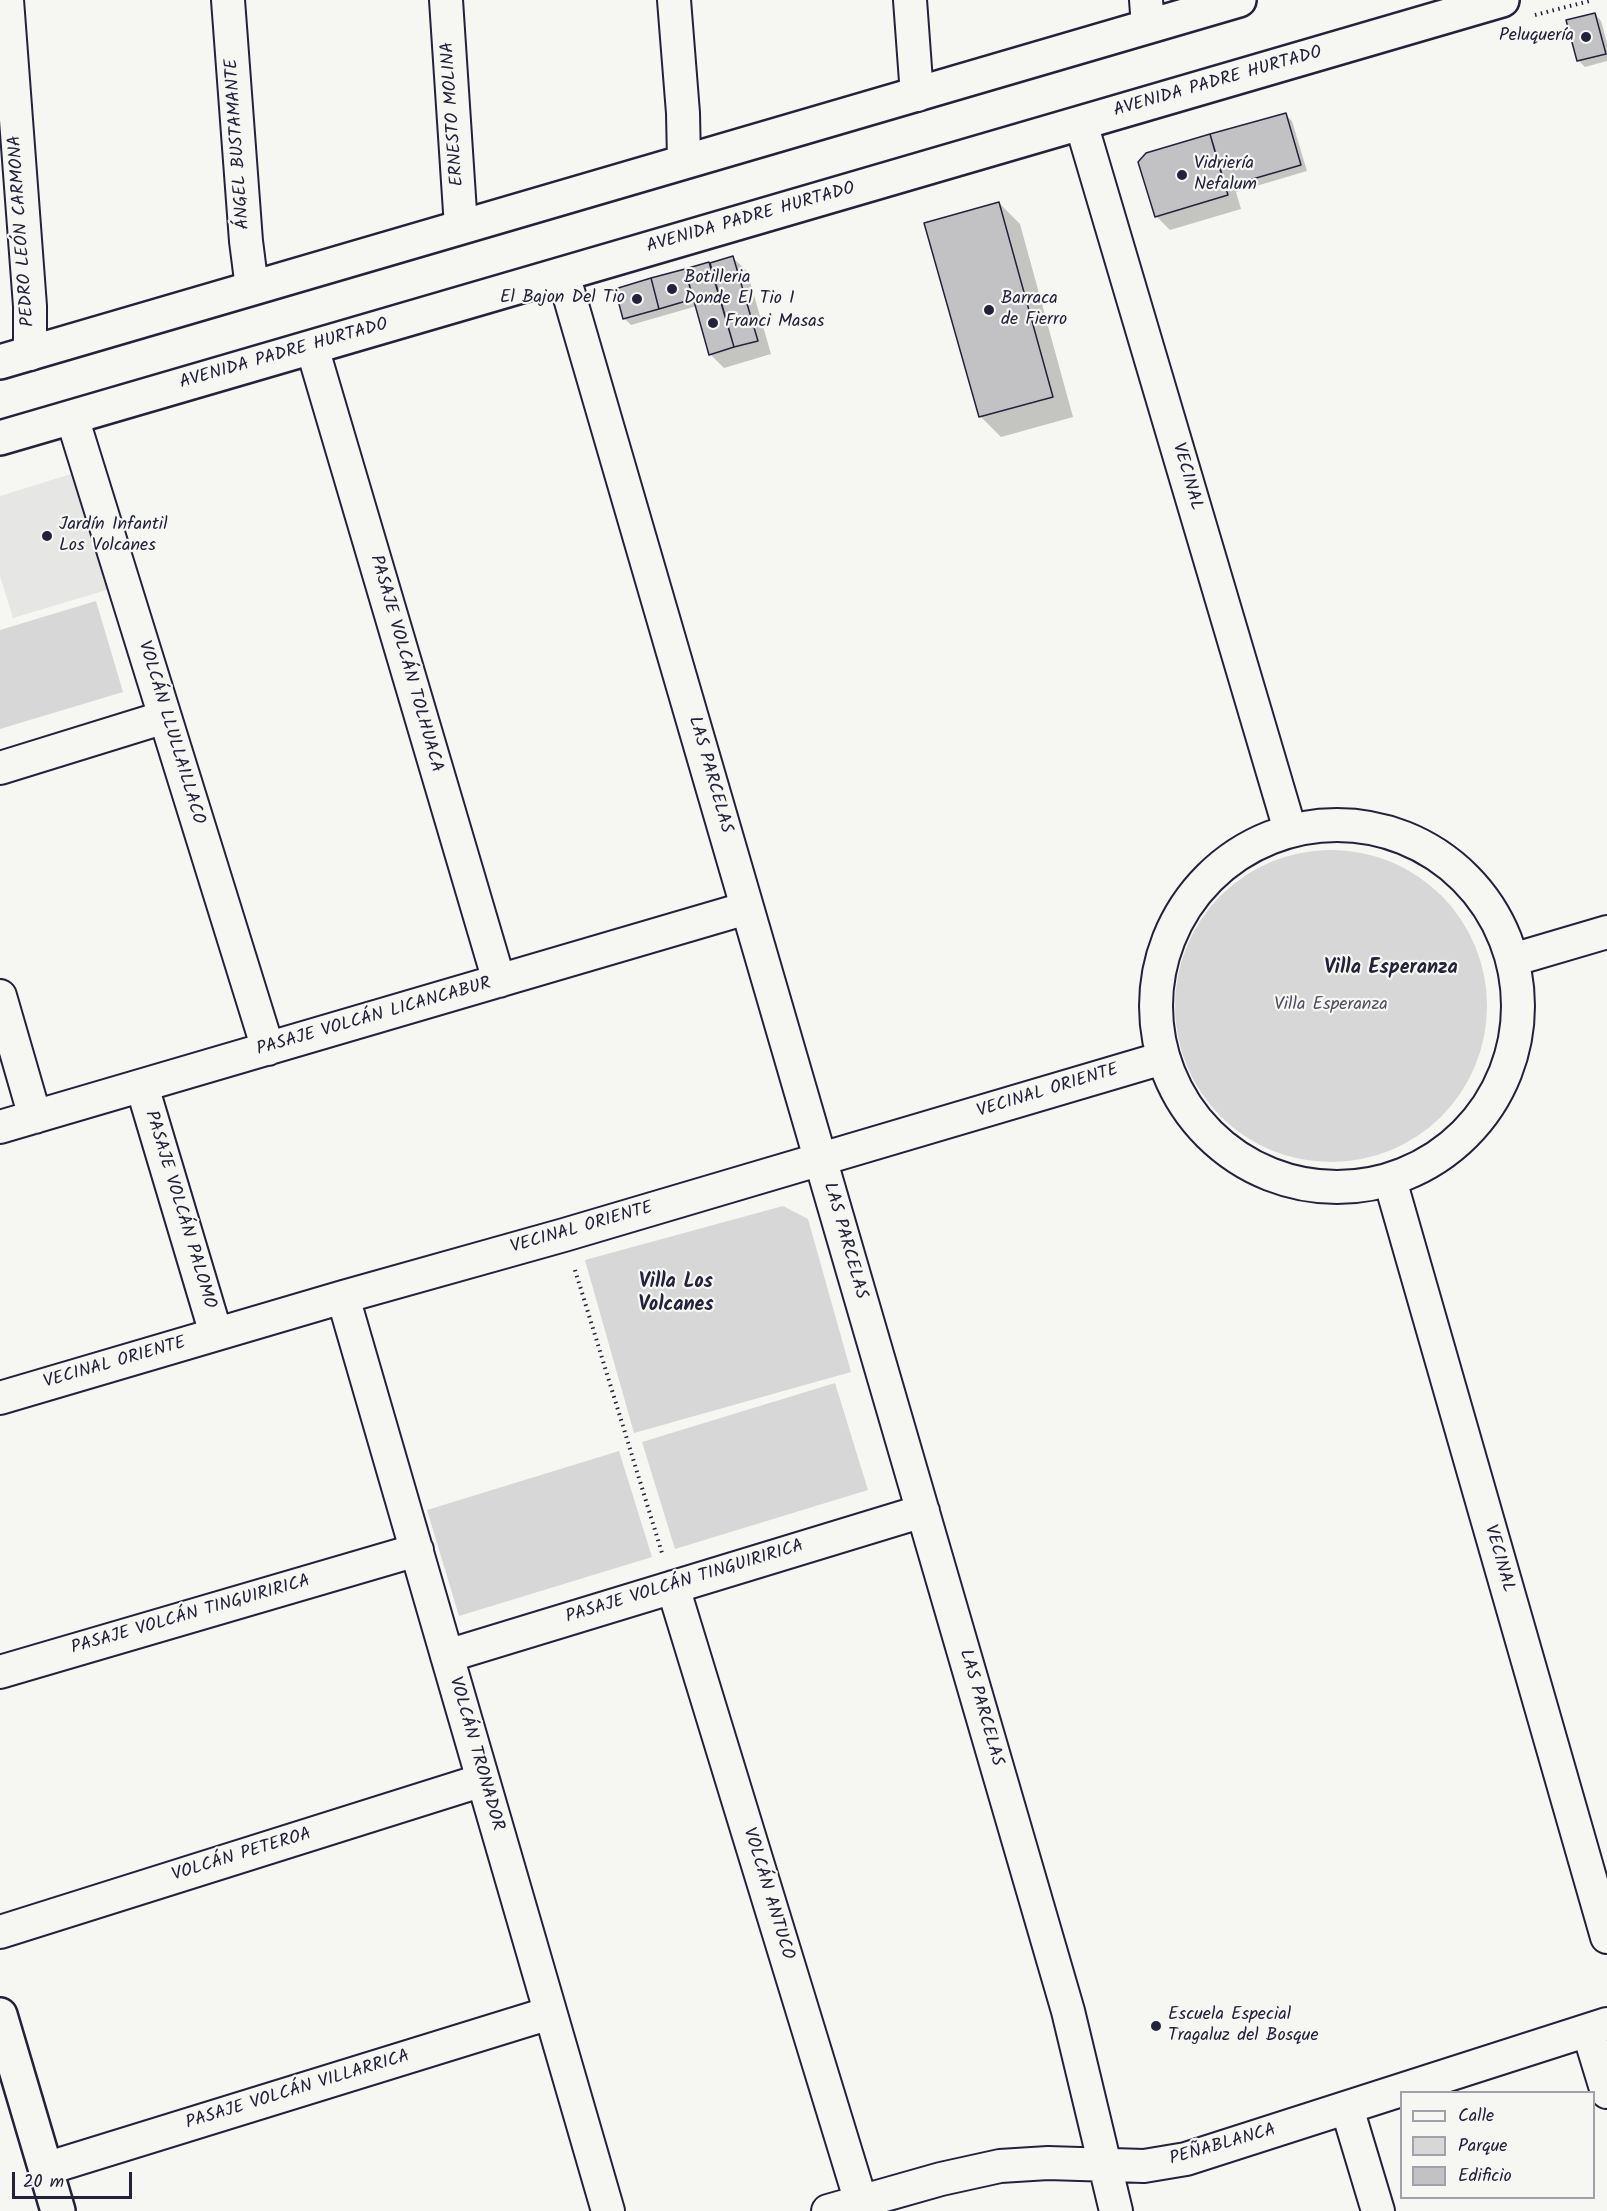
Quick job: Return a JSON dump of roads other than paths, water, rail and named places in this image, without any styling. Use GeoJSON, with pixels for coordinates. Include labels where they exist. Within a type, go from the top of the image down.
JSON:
{"type":"FeatureCollection","features":[{"type":"Feature","properties":{"kind":"main road"},"geometry":{"type":"LineString","coordinates":[[15,358],[684,161],[917,95],[1147,13],[1239,0]]}},
{"type":"Feature","properties":{"kind":"main road","name":"AVENIDA PADRE HURTADO"},"geometry":{"type":"LineString","coordinates":[[0,438],[1502,0]]}},
{"type":"Feature","properties":{"kind":"main road"},"geometry":{"type":"LineString","coordinates":[[0,2015],[58,2211]]}},
{"type":"Feature","properties":{"kind":"street","name":"PEDRO LEÓN CARMONA"},"geometry":{"type":"LineString","coordinates":[[7,0],[30,306],[15,358]]}},
{"type":"Feature","properties":{"kind":"street","name":"ÁNGEL BUSTAMANTE"},"geometry":{"type":"LineString","coordinates":[[228,0],[246,242],[252,288]]}},
{"type":"Feature","properties":{"kind":"street","name":"ERNESTO MOLINA"},"geometry":{"type":"LineString","coordinates":[[446,0],[461,227]]}},
{"type":"Feature","properties":{"kind":"street"},"geometry":{"type":"LineString","coordinates":[[674,0],[683,112],[684,161]]}},
{"type":"Feature","properties":{"kind":"street"},"geometry":{"type":"LineString","coordinates":[[910,0],[917,95]]}},
{"type":"Feature","properties":{"kind":"street","name":"VECINAL"},"geometry":{"type":"LineString","coordinates":[[1081,123],[1290,830]]}},
{"type":"Feature","properties":{"kind":"street","name":"LAS PARCELAS"},"geometry":{"type":"LineString","coordinates":[[563,274],[1068,2012],[1116,2211]]}},
{"type":"Feature","properties":{"kind":"street","name":"PASAJE VOLCÁN TOLHUACA"},"geometry":{"type":"LineString","coordinates":[[312,347],[499,981]]}},
{"type":"Feature","properties":{"kind":"street","name":"VOLCÁN LLULLAILLACO"},"geometry":{"type":"LineString","coordinates":[[72,417],[268,1048]]}},
{"type":"Feature","properties":{"kind":"street"},"geometry":{"type":"LineString","coordinates":[[0,768],[165,717]]}},
{"type":"Feature","properties":{"kind":"street"},"geometry":{"type":"LineString","coordinates":[[1318,825],[1346,825],[1374,829],[1401,837],[1427,849],[1451,865],[1472,885],[1489,908],[1512,960],[1517,987],[1518,1015],[1507,1070],[1496,1095],[1480,1118],[1447,1151],[1416,1170],[1390,1180],[1359,1186],[1327,1187],[1296,1183],[1257,1168],[1213,1138],[1192,1114],[1175,1087],[1163,1058],[1156,1001],[1159,972],[1167,943],[1179,917],[1195,893],[1214,872],[1237,854],[1290,830],[1318,825]]}},
{"type":"Feature","properties":{"kind":"street","name":"PASAJE VOLCÁN LICANCABUR"},"geometry":{"type":"LineString","coordinates":[[0,1127],[747,908]]}},
{"type":"Feature","properties":{"kind":"street"},"geometry":{"type":"LineString","coordinates":[[1512,960],[1607,932]]}},
{"type":"Feature","properties":{"kind":"street"},"geometry":{"type":"LineString","coordinates":[[0,996],[35,1117]]}},
{"type":"Feature","properties":{"kind":"street","name":"VECINAL ORIENTE"},"geometry":{"type":"LineString","coordinates":[[0,1398],[564,1235],[1163,1058]]}},
{"type":"Feature","properties":{"kind":"street","name":"PASAJE VOLCÁN PALOMO"},"geometry":{"type":"LineString","coordinates":[[142,1086],[216,1334]]}},
{"type":"Feature","properties":{"kind":"street","name":"VECINAL"},"geometry":{"type":"LineString","coordinates":[[1390,1180],[1607,1937]]}},
{"type":"Feature","properties":{"kind":"street","name":"VOLCÁN TRONADOR"},"geometry":{"type":"LineString","coordinates":[[343,1297],[608,2211]]}},
{"type":"Feature","properties":{"kind":"street","name":"PASAJE VOLCÁN TINGUIRIRICA"},"geometry":{"type":"LineString","coordinates":[[447,1656],[923,1511]]}},
{"type":"Feature","properties":{"kind":"street","name":"PASAJE VOLCÁN TINGUIRIRICA"},"geometry":{"type":"LineString","coordinates":[[0,1672],[417,1550]]}},
{"type":"Feature","properties":{"kind":"street","name":"VOLCÁN ANTUCO"},"geometry":{"type":"LineString","coordinates":[[673,1587],[861,2202]]}},
{"type":"Feature","properties":{"kind":"street","name":"VOLCÁN PETEROA"},"geometry":{"type":"LineString","coordinates":[[0,1932],[483,1780]]}},
{"type":"Feature","properties":{"kind":"street","name":"PASAJE VOLCÁN VILLARRICA"},"geometry":{"type":"LineString","coordinates":[[45,2169],[550,2013]]}},
{"type":"Feature","properties":{"kind":"street"},"geometry":{"type":"LineString","coordinates":[[1598,2027],[1607,2092]]}},
{"type":"Feature","properties":{"kind":"street","name":"PEÑABLANCA"},"geometry":{"type":"LineString","coordinates":[[828,2211],[951,2176],[1000,2166],[1048,2163],[1144,2166],[1186,2159],[1598,2027]]}},
{"type":"Feature","properties":{"kind":"street"},"geometry":{"type":"LineString","coordinates":[[1347,2108],[1378,2211]]}},
{"type":"Feature","properties":{"kind":"place","name":"Peluquería"},"geometry":{"type":"Point","coordinates":[1586,37]}},
{"type":"Feature","properties":{"kind":"place","name":"Vidriería Nefalum"},"geometry":{"type":"Point","coordinates":[1182,175]}},
{"type":"Feature","properties":{"kind":"place","name":"Botilleria Donde El Tio I"},"geometry":{"type":"Point","coordinates":[672,289]}},
{"type":"Feature","properties":{"kind":"place","name":"El Bajon Del Tio"},"geometry":{"type":"Point","coordinates":[637,299]}},
{"type":"Feature","properties":{"kind":"place","name":"Barraca de Fierro"},"geometry":{"type":"Point","coordinates":[989,310]}},
{"type":"Feature","properties":{"kind":"place","name":"Franci Masas"},"geometry":{"type":"Point","coordinates":[713,323]}},
{"type":"Feature","properties":{"kind":"place","name":"Jardín Infantil Los Volcanes"},"geometry":{"type":"Point","coordinates":[47,536]}},
{"type":"Feature","properties":{"kind":"place","name":"Escuela Especial Tragaluz del Bosque"},"geometry":{"type":"Point","coordinates":[1156,2026]}},
{"type":"Feature","properties":{"kind":"district","name":"Villa Esperanza"},"geometry":{"type":"Point","coordinates":[1391,970]}},
{"type":"Feature","properties":{"kind":"district","name":"Villa Los Volcanes"},"geometry":{"type":"Point","coordinates":[676,1296]}}]}
